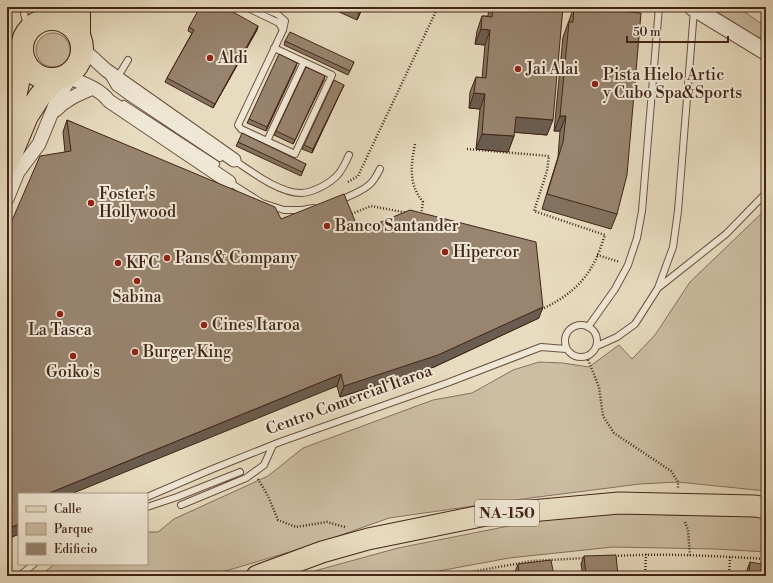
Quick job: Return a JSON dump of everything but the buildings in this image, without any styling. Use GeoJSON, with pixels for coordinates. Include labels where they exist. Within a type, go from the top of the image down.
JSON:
{"type":"FeatureCollection","features":[{"type":"Feature","properties":{"kind":"highway"},"geometry":{"type":"LineString","coordinates":[[7,164],[27,116],[40,96],[66,76],[80,61],[81,42],[79,7]]}},
{"type":"Feature","properties":{"kind":"highway"},"geometry":{"type":"LineString","coordinates":[[7,124],[12,112],[23,58],[23,40],[36,16],[59,19],[67,22],[74,28],[81,42]]}},
{"type":"Feature","properties":{"kind":"highway"},"geometry":{"type":"LineString","coordinates":[[23,58],[28,68],[36,75],[46,79],[66,76]]}},
{"type":"Feature","properties":{"kind":"main road","name":"NA-150"},"geometry":{"type":"LineString","coordinates":[[257,576],[322,552],[368,538],[486,515],[620,503],[755,506],[766,508]]}},
{"type":"Feature","properties":{"kind":"street"},"geometry":{"type":"LineString","coordinates":[[693,8],[766,52]]}},
{"type":"Feature","properties":{"kind":"street"},"geometry":{"type":"LineString","coordinates":[[81,42],[106,70],[234,160]]}},
{"type":"Feature","properties":{"kind":"street"},"geometry":{"type":"LineString","coordinates":[[7,199],[18,172],[38,144],[58,100],[66,76],[93,88],[104,96],[109,102],[229,182]]}},
{"type":"Feature","properties":{"kind":"street"},"geometry":{"type":"LineString","coordinates":[[51,114],[62,103],[93,88]]}},
{"type":"Feature","properties":{"kind":"lane"},"geometry":{"type":"LineString","coordinates":[[246,7],[279,23],[283,30]]}},
{"type":"Feature","properties":{"kind":"lane"},"geometry":{"type":"LineString","coordinates":[[260,7],[277,14],[285,21],[283,30],[274,48],[238,125],[241,129],[295,154],[332,75],[274,48]]}},
{"type":"Feature","properties":{"kind":"lane"},"geometry":{"type":"LineString","coordinates":[[588,327],[615,289],[628,265],[637,238],[642,211],[659,7]]}},
{"type":"Feature","properties":{"kind":"lane"},"geometry":{"type":"LineString","coordinates":[[597,346],[617,338],[635,324],[658,288],[672,247],[678,211],[693,8]]}},
{"type":"Feature","properties":{"kind":"lane"},"geometry":{"type":"LineString","coordinates":[[117,78],[128,60]]}},
{"type":"Feature","properties":{"kind":"lane"},"geometry":{"type":"LineString","coordinates":[[267,141],[304,62]]}},
{"type":"Feature","properties":{"kind":"lane"},"geometry":{"type":"LineString","coordinates":[[106,70],[114,87],[220,158]]}},
{"type":"Feature","properties":{"kind":"lane"},"geometry":{"type":"LineString","coordinates":[[104,96],[112,96],[216,164]]}},
{"type":"Feature","properties":{"kind":"lane"},"geometry":{"type":"LineString","coordinates":[[234,160],[270,184],[301,193],[315,191],[331,182],[344,168],[349,155]]}},
{"type":"Feature","properties":{"kind":"lane"},"geometry":{"type":"LineString","coordinates":[[335,202],[369,185],[380,169]]}},
{"type":"Feature","properties":{"kind":"lane"},"geometry":{"type":"LineString","coordinates":[[229,182],[262,203],[284,210],[302,210],[322,206]]}},
{"type":"Feature","properties":{"kind":"lane"},"geometry":{"type":"LineString","coordinates":[[658,288],[726,234],[766,193]]}},
{"type":"Feature","properties":{"kind":"lane"},"geometry":{"type":"LineString","coordinates":[[584,325],[592,329],[597,337],[597,346],[593,353],[586,357],[579,358],[571,355],[566,349],[564,340],[567,332],[574,326],[584,325]]}},
{"type":"Feature","properties":{"kind":"lane","name":"Centro Comercial Itaroa"},"geometry":{"type":"LineString","coordinates":[[148,497],[272,445],[447,383],[541,347],[566,349]]}},
{"type":"Feature","properties":{"kind":"lane"},"geometry":{"type":"LineString","coordinates":[[181,506],[246,478],[264,465],[272,445]]}},
{"type":"Feature","properties":{"kind":"lane"},"geometry":{"type":"LineString","coordinates":[[148,506],[177,497],[240,472]]}},
{"type":"Feature","properties":{"kind":"lane"},"geometry":{"type":"LineString","coordinates":[[19,576],[33,565]]}},
{"type":"Feature","properties":{"kind":"path"},"geometry":{"type":"LineString","coordinates":[[348,182],[358,176],[438,7]]}},
{"type":"Feature","properties":{"kind":"path"},"geometry":{"type":"LineString","coordinates":[[415,144],[412,162],[412,180],[418,195],[423,202],[421,215]]}},
{"type":"Feature","properties":{"kind":"path"},"geometry":{"type":"LineString","coordinates":[[467,149],[549,156],[548,171],[534,210],[605,235],[595,261],[585,278],[568,294],[538,311]]}},
{"type":"Feature","properties":{"kind":"path"},"geometry":{"type":"LineString","coordinates":[[357,206],[359,211]]}},
{"type":"Feature","properties":{"kind":"path"},"geometry":{"type":"LineString","coordinates":[[344,217],[371,206],[414,214]]}},
{"type":"Feature","properties":{"kind":"path"},"geometry":{"type":"LineString","coordinates":[[597,255],[628,265]]}},
{"type":"Feature","properties":{"kind":"path"},"geometry":{"type":"LineString","coordinates":[[586,357],[599,387],[603,416],[614,433],[671,471],[678,482],[678,504],[688,530],[690,556]]}},
{"type":"Feature","properties":{"kind":"path"},"geometry":{"type":"LineString","coordinates":[[254,472],[268,496],[278,520],[296,527],[327,522],[356,530],[368,538]]}},
{"type":"Feature","properties":{"kind":"path"},"geometry":{"type":"LineString","coordinates":[[645,576],[646,554]]}},
{"type":"Feature","properties":{"kind":"path"},"geometry":{"type":"LineString","coordinates":[[608,557],[646,554],[766,560]]}},
{"type":"Feature","properties":{"kind":"path"},"geometry":{"type":"LineString","coordinates":[[729,576],[730,557]]}},
{"type":"Feature","properties":{"kind":"path"},"geometry":{"type":"LineString","coordinates":[[448,576],[532,561],[593,558]]}},
{"type":"Feature","properties":{"kind":"green space"},"geometry":{"type":"Polygon","coordinates":[[[709,7],[740,7],[739,8],[766,27],[766,40],[756,36],[709,7]]]}},
{"type":"Feature","properties":{"kind":"green space"},"geometry":{"type":"Polygon","coordinates":[[[50,33],[56,33],[60,34],[67,40],[70,50],[69,57],[63,64],[56,67],[50,67],[46,66],[39,60],[36,53],[36,47],[37,43],[43,36],[50,33]]]}},
{"type":"Feature","properties":{"kind":"green space"},"geometry":{"type":"Polygon","coordinates":[[[766,209],[766,491],[678,482],[640,484],[389,518],[313,545],[209,576],[39,576],[54,565],[148,565],[148,532],[158,532],[174,519],[268,476],[303,448],[433,400],[472,393],[513,370],[539,362],[563,363],[589,367],[619,345],[632,359],[655,335],[690,282],[766,209]]]}},
{"type":"Feature","properties":{"kind":"green space"},"geometry":{"type":"Polygon","coordinates":[[[592,513],[766,517],[766,552],[716,549],[613,547],[509,558],[412,576],[300,576],[398,548],[519,524],[592,513]]]}},
{"type":"Feature","properties":{"kind":"place","name":"Aldi"},"geometry":{"type":"Point","coordinates":[210,58]}},
{"type":"Feature","properties":{"kind":"place","name":"Jai Alai"},"geometry":{"type":"Point","coordinates":[518,69]}},
{"type":"Feature","properties":{"kind":"place","name":"Pista Hielo Artic y Cubo Spa&Sports"},"geometry":{"type":"Point","coordinates":[595,84]}},
{"type":"Feature","properties":{"kind":"place","name":"Foster's Hollywood"},"geometry":{"type":"Point","coordinates":[91,203]}},
{"type":"Feature","properties":{"kind":"place","name":"Banco Santander"},"geometry":{"type":"Point","coordinates":[327,226]}},
{"type":"Feature","properties":{"kind":"place","name":"Hipercor"},"geometry":{"type":"Point","coordinates":[445,252]}},
{"type":"Feature","properties":{"kind":"place","name":"Pans & Company"},"geometry":{"type":"Point","coordinates":[167,258]}},
{"type":"Feature","properties":{"kind":"place","name":"KFC"},"geometry":{"type":"Point","coordinates":[118,263]}},
{"type":"Feature","properties":{"kind":"place","name":"Sabina"},"geometry":{"type":"Point","coordinates":[137,281]}},
{"type":"Feature","properties":{"kind":"place","name":"La Tasca"},"geometry":{"type":"Point","coordinates":[60,314]}},
{"type":"Feature","properties":{"kind":"place","name":"Cines Itaroa"},"geometry":{"type":"Point","coordinates":[204,325]}},
{"type":"Feature","properties":{"kind":"place","name":"Burger King"},"geometry":{"type":"Point","coordinates":[135,352]}},
{"type":"Feature","properties":{"kind":"place","name":"Goiko's"},"geometry":{"type":"Point","coordinates":[73,356]}}]}
